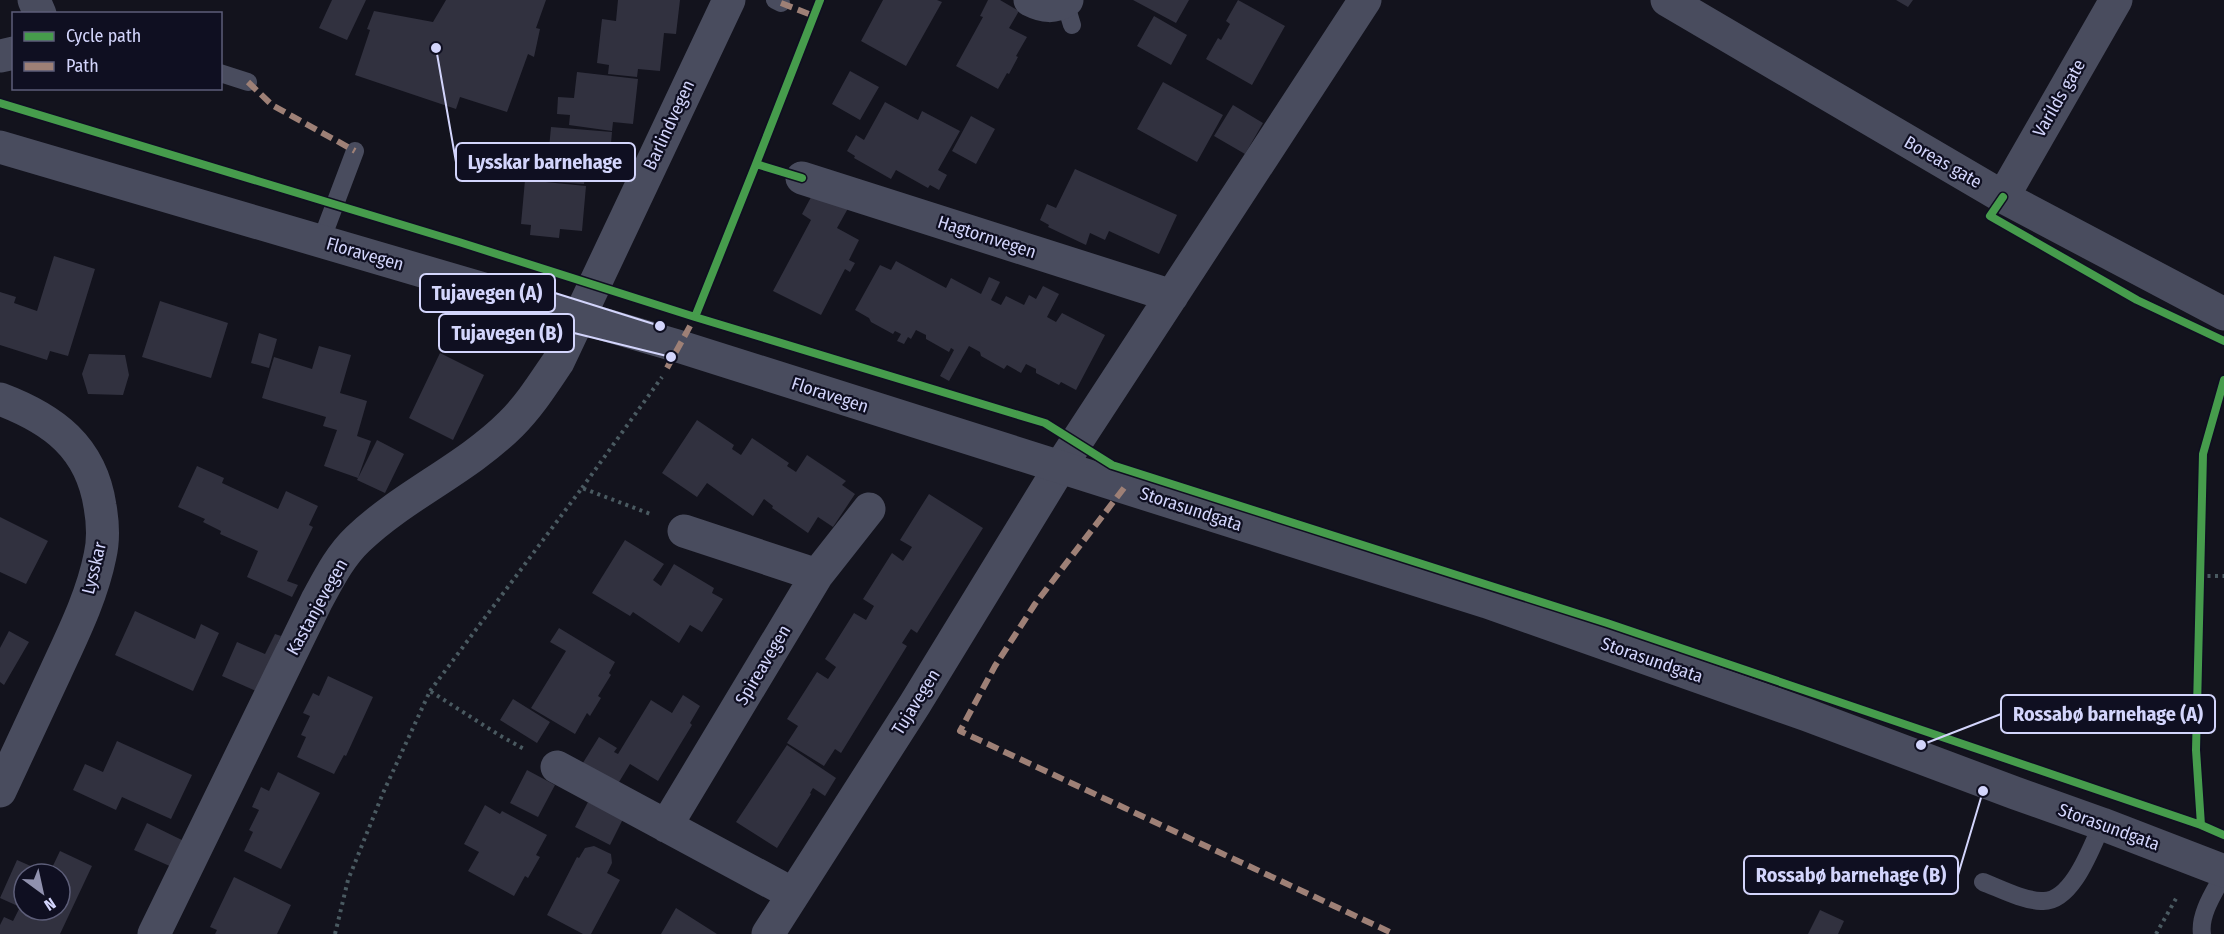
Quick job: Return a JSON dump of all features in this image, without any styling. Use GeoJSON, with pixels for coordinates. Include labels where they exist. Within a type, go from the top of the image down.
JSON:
{"type":"FeatureCollection","features":[{"type":"Feature","properties":{"kind":"street","name":"Barlindvegen"},"geometry":{"type":"LineString","coordinates":[[581,316],[729,0]]}},
{"type":"Feature","properties":{"kind":"street"},"geometry":{"type":"LineString","coordinates":[[1030,0],[1040,5],[1068,9]]}},
{"type":"Feature","properties":{"kind":"street","name":"Boreas gate"},"geometry":{"type":"LineString","coordinates":[[1667,0],[2003,197],[2224,314]]}},
{"type":"Feature","properties":{"kind":"street","name":"Varilds gate"},"geometry":{"type":"LineString","coordinates":[[2003,197],[2116,0]]}},
{"type":"Feature","properties":{"kind":"street"},"geometry":{"type":"LineString","coordinates":[[1067,469],[1172,296],[1359,2]]}},
{"type":"Feature","properties":{"kind":"street","name":"Floravegen"},"geometry":{"type":"LineString","coordinates":[[0,147],[581,316],[1067,469]]}},
{"type":"Feature","properties":{"kind":"street","name":"Hagtornvegen"},"geometry":{"type":"LineString","coordinates":[[802,178],[1172,296]]}},
{"type":"Feature","properties":{"kind":"street","name":"Kastanjevegen"},"geometry":{"type":"LineString","coordinates":[[154,934],[335,567],[357,540],[382,519],[484,447],[510,424],[532,400],[581,316]]}},
{"type":"Feature","properties":{"kind":"street","name":"Lysskar"},"geometry":{"type":"LineString","coordinates":[[0,399],[19,406],[52,425],[79,452],[91,470],[99,496],[103,525],[100,555],[90,592],[68,647],[3,775]]}},
{"type":"Feature","properties":{"kind":"street","name":"Storasundgata"},"geometry":{"type":"LineString","coordinates":[[1067,469],[1487,602],[1807,715],[2102,824],[2224,873]]}},
{"type":"Feature","properties":{"kind":"street","name":"Tujavegen"},"geometry":{"type":"LineString","coordinates":[[768,934],[1067,469]]}},
{"type":"Feature","properties":{"kind":"street","name":"Spireavegen"},"geometry":{"type":"LineString","coordinates":[[666,826],[818,575],[869,509]]}},
{"type":"Feature","properties":{"kind":"street"},"geometry":{"type":"LineString","coordinates":[[684,531],[818,575]]}},
{"type":"Feature","properties":{"kind":"street"},"geometry":{"type":"LineString","coordinates":[[557,767],[793,894]]}},
{"type":"Feature","properties":{"kind":"lane"},"geometry":{"type":"LineString","coordinates":[[222,74],[248,82]]}},
{"type":"Feature","properties":{"kind":"lane"},"geometry":{"type":"LineString","coordinates":[[321,241],[355,151]]}},
{"type":"Feature","properties":{"kind":"lane"},"geometry":{"type":"LineString","coordinates":[[1983,882],[2043,902],[2056,898],[2070,886],[2083,865],[2102,824]]}},
{"type":"Feature","properties":{"kind":"lane"},"geometry":{"type":"LineString","coordinates":[[2202,934],[2200,931],[2205,911],[2224,873]]}},
{"type":"Feature","properties":{"kind":"path"},"geometry":{"type":"LineString","coordinates":[[335,934],[348,880],[383,793],[430,691],[582,488],[668,368]]}},
{"type":"Feature","properties":{"kind":"path"},"geometry":{"type":"LineString","coordinates":[[582,488],[673,522],[684,531]]}},
{"type":"Feature","properties":{"kind":"path"},"geometry":{"type":"LineString","coordinates":[[2200,565],[2200,588]]}},
{"type":"Feature","properties":{"kind":"path"},"geometry":{"type":"LineString","coordinates":[[2200,576],[2224,576]]}},
{"type":"Feature","properties":{"kind":"path"},"geometry":{"type":"LineString","coordinates":[[430,691],[499,735],[557,767]]}},
{"type":"Feature","properties":{"kind":"building"},"geometry":{"type":"Polygon","coordinates":[[[332,0],[366,0],[347,40],[319,28],[332,0]]]}},
{"type":"Feature","properties":{"kind":"building"},"geometry":{"type":"Polygon","coordinates":[[[446,0],[546,0],[536,28],[540,29],[534,57],[528,54],[507,112],[460,97],[456,109],[355,75],[374,11],[433,22],[446,0]]]}},
{"type":"Feature","properties":{"kind":"building"},"geometry":{"type":"Polygon","coordinates":[[[618,0],[680,0],[676,34],[664,33],[660,71],[638,69],[637,77],[608,74],[609,65],[597,63],[602,19],[616,21],[618,0]]]}},
{"type":"Feature","properties":{"kind":"building"},"geometry":{"type":"Polygon","coordinates":[[[883,0],[937,0],[942,2],[906,66],[861,41],[883,0]]]}},
{"type":"Feature","properties":{"kind":"building"},"geometry":{"type":"Polygon","coordinates":[[[988,0],[1000,0],[1019,11],[1009,28],[1027,37],[1009,74],[1007,73],[998,89],[956,66],[983,17],[980,16],[988,0]]]}},
{"type":"Feature","properties":{"kind":"building"},"geometry":{"type":"Polygon","coordinates":[[[1133,0],[1189,0],[1176,23],[1133,0]]]}},
{"type":"Feature","properties":{"kind":"building"},"geometry":{"type":"Polygon","coordinates":[[[1238,0],[1285,26],[1252,85],[1206,59],[1218,38],[1221,40],[1230,24],[1226,21],[1238,0]]]}},
{"type":"Feature","properties":{"kind":"building"},"geometry":{"type":"Polygon","coordinates":[[[1896,0],[1913,0],[1908,7],[1896,0]]]}},
{"type":"Feature","properties":{"kind":"building"},"geometry":{"type":"Polygon","coordinates":[[[1154,16],[1187,35],[1171,65],[1137,46],[1154,16]]]}},
{"type":"Feature","properties":{"kind":"building"},"geometry":{"type":"Polygon","coordinates":[[[850,71],[879,87],[860,120],[832,104],[850,71]]]}},
{"type":"Feature","properties":{"kind":"building"},"geometry":{"type":"Polygon","coordinates":[[[577,72],[638,79],[633,124],[613,122],[612,131],[569,125],[570,115],[557,114],[558,97],[574,98],[577,72]]]}},
{"type":"Feature","properties":{"kind":"building"},"geometry":{"type":"Polygon","coordinates":[[[1163,82],[1223,115],[1197,162],[1137,129],[1163,82]]]}},
{"type":"Feature","properties":{"kind":"building"},"geometry":{"type":"Polygon","coordinates":[[[885,102],[918,120],[922,111],[960,131],[938,170],[947,175],[939,190],[930,185],[928,188],[896,170],[891,179],[854,158],[855,156],[847,151],[856,135],[864,140],[885,102]]]}},
{"type":"Feature","properties":{"kind":"building"},"geometry":{"type":"Polygon","coordinates":[[[1233,105],[1263,123],[1245,154],[1214,136],[1233,105]]]}},
{"type":"Feature","properties":{"kind":"building"},"geometry":{"type":"Polygon","coordinates":[[[971,116],[995,129],[976,164],[952,151],[971,116]]]}},
{"type":"Feature","properties":{"kind":"building"},"geometry":{"type":"Polygon","coordinates":[[[551,127],[612,132],[608,177],[585,175],[584,184],[557,182],[557,171],[547,170],[551,127]]]}},
{"type":"Feature","properties":{"kind":"building"},"geometry":{"type":"Polygon","coordinates":[[[1075,169],[1177,215],[1159,254],[1109,231],[1105,240],[1090,233],[1086,245],[1048,227],[1049,225],[1040,220],[1047,204],[1056,208],[1075,169]]]}},
{"type":"Feature","properties":{"kind":"building"},"geometry":{"type":"Polygon","coordinates":[[[525,180],[586,186],[582,231],[560,229],[559,238],[530,235],[531,225],[521,224],[525,180]]]}},
{"type":"Feature","properties":{"kind":"building"},"geometry":{"type":"Polygon","coordinates":[[[817,186],[851,203],[837,228],[859,240],[849,260],[855,263],[850,272],[845,269],[821,315],[773,291],[811,220],[802,214],[817,186]]]}},
{"type":"Feature","properties":{"kind":"building"},"geometry":{"type":"Polygon","coordinates":[[[54,256],[95,269],[68,356],[50,351],[47,360],[0,345],[0,292],[16,297],[14,303],[37,311],[54,256]]]}},
{"type":"Feature","properties":{"kind":"building"},"geometry":{"type":"Polygon","coordinates":[[[896,261],[946,288],[951,278],[981,294],[989,277],[1000,282],[991,300],[1001,305],[1006,296],[1024,305],[1029,295],[1036,299],[1043,286],[1059,294],[1047,317],[1056,322],[1062,313],[1105,335],[1076,390],[1061,382],[1059,385],[1036,373],[1036,369],[1026,364],[1021,373],[1007,365],[1004,369],[969,346],[949,381],[940,376],[954,350],[951,348],[949,352],[926,339],[926,335],[916,330],[911,339],[908,337],[904,344],[897,341],[901,334],[895,331],[893,334],[855,310],[880,265],[891,270],[896,261]]]}},
{"type":"Feature","properties":{"kind":"building"},"geometry":{"type":"Polygon","coordinates":[[[160,301],[228,323],[211,378],[142,357],[160,301]]]}},
{"type":"Feature","properties":{"kind":"building"},"geometry":{"type":"Polygon","coordinates":[[[259,333],[277,339],[269,368],[251,363],[259,333]]]}},
{"type":"Feature","properties":{"kind":"building"},"geometry":{"type":"Polygon","coordinates":[[[319,346],[351,355],[340,393],[367,401],[357,436],[371,441],[358,478],[324,466],[337,430],[323,426],[326,417],[262,398],[274,357],[312,369],[319,346]]]}},
{"type":"Feature","properties":{"kind":"building"},"geometry":{"type":"Polygon","coordinates":[[[440,353],[484,375],[453,440],[409,418],[440,353]]]}},
{"type":"Feature","properties":{"kind":"building"},"geometry":{"type":"Polygon","coordinates":[[[89,354],[125,355],[129,375],[123,395],[88,394],[82,374],[89,354]]]}},
{"type":"Feature","properties":{"kind":"building"},"geometry":{"type":"Polygon","coordinates":[[[697,420],[734,445],[732,449],[741,455],[752,438],[789,463],[787,466],[796,472],[807,455],[846,481],[842,485],[855,494],[833,527],[818,517],[808,533],[772,508],[773,506],[764,499],[753,516],[707,483],[697,497],[662,473],[697,420]]]}},
{"type":"Feature","properties":{"kind":"building"},"geometry":{"type":"Polygon","coordinates":[[[377,440],[404,454],[385,493],[357,480],[377,440]]]}},
{"type":"Feature","properties":{"kind":"building"},"geometry":{"type":"Polygon","coordinates":[[[197,466],[224,478],[222,483],[278,509],[286,491],[318,506],[309,525],[313,527],[287,581],[298,585],[292,597],[247,577],[258,551],[220,534],[221,531],[203,522],[205,519],[178,507],[197,466]]]}},
{"type":"Feature","properties":{"kind":"building"},"geometry":{"type":"Polygon","coordinates":[[[929,494],[983,528],[917,633],[911,629],[902,643],[907,646],[841,753],[835,749],[824,766],[787,743],[798,726],[787,719],[817,672],[828,679],[836,667],[825,659],[854,613],[866,620],[874,606],[863,599],[892,553],[903,561],[912,547],[900,540],[929,494]]]}},
{"type":"Feature","properties":{"kind":"building"},"geometry":{"type":"Polygon","coordinates":[[[0,517],[48,541],[26,584],[0,572],[0,517]]]}},
{"type":"Feature","properties":{"kind":"building"},"geometry":{"type":"Polygon","coordinates":[[[625,540],[664,564],[653,580],[661,586],[674,564],[714,588],[712,593],[723,599],[702,632],[690,625],[679,643],[633,612],[630,616],[592,593],[625,540]]]}},
{"type":"Feature","properties":{"kind":"building"},"geometry":{"type":"Polygon","coordinates":[[[135,611],[195,639],[201,624],[219,633],[193,691],[115,655],[135,611]]]}},
{"type":"Feature","properties":{"kind":"building"},"geometry":{"type":"Polygon","coordinates":[[[559,628],[615,662],[609,673],[611,675],[598,696],[601,698],[590,716],[587,713],[575,734],[531,708],[566,651],[550,642],[559,628]]]}},
{"type":"Feature","properties":{"kind":"building"},"geometry":{"type":"Polygon","coordinates":[[[9,631],[29,642],[4,685],[0,682],[0,648],[9,631]]]}},
{"type":"Feature","properties":{"kind":"building"},"geometry":{"type":"Polygon","coordinates":[[[275,634],[281,636],[256,691],[222,676],[237,642],[265,654],[275,634]]]}},
{"type":"Feature","properties":{"kind":"building"},"geometry":{"type":"Polygon","coordinates":[[[328,676],[373,697],[346,756],[344,755],[334,774],[297,757],[306,737],[301,735],[310,716],[303,713],[313,693],[319,696],[328,676]]]}},
{"type":"Feature","properties":{"kind":"building"},"geometry":{"type":"Polygon","coordinates":[[[683,695],[700,706],[690,723],[692,725],[658,781],[630,764],[616,787],[581,766],[599,737],[617,748],[614,752],[618,754],[651,700],[672,713],[683,695]]]}},
{"type":"Feature","properties":{"kind":"building"},"geometry":{"type":"Polygon","coordinates":[[[513,699],[550,722],[537,743],[500,720],[513,699]]]}},
{"type":"Feature","properties":{"kind":"building"},"geometry":{"type":"Polygon","coordinates":[[[117,741],[192,775],[171,819],[122,797],[116,810],[73,790],[85,764],[103,772],[117,741]]]}},
{"type":"Feature","properties":{"kind":"building"},"geometry":{"type":"Polygon","coordinates":[[[787,745],[836,778],[825,796],[813,788],[777,848],[736,822],[787,745]]]}},
{"type":"Feature","properties":{"kind":"building"},"geometry":{"type":"Polygon","coordinates":[[[527,770],[555,785],[538,817],[510,803],[527,770]]]}},
{"type":"Feature","properties":{"kind":"building"},"geometry":{"type":"Polygon","coordinates":[[[278,772],[320,793],[281,869],[244,851],[253,832],[249,830],[259,810],[252,807],[261,787],[269,791],[278,772]]]}},
{"type":"Feature","properties":{"kind":"building"},"geometry":{"type":"Polygon","coordinates":[[[588,802],[623,819],[610,845],[575,827],[588,802]]]}},
{"type":"Feature","properties":{"kind":"building"},"geometry":{"type":"Polygon","coordinates":[[[485,805],[500,814],[502,811],[547,835],[536,855],[540,857],[528,878],[525,876],[514,896],[468,871],[479,852],[464,844],[485,805]]]}},
{"type":"Feature","properties":{"kind":"building"},"geometry":{"type":"Polygon","coordinates":[[[147,823],[186,842],[174,868],[134,850],[147,823]]]}},
{"type":"Feature","properties":{"kind":"building"},"geometry":{"type":"Polygon","coordinates":[[[594,846],[611,854],[612,863],[607,873],[620,880],[591,934],[583,934],[547,915],[577,857],[579,858],[585,848],[594,846]]]}},
{"type":"Feature","properties":{"kind":"building"},"geometry":{"type":"Polygon","coordinates":[[[60,851],[92,866],[72,908],[72,862],[55,862],[60,851]]]}},
{"type":"Feature","properties":{"kind":"building"},"geometry":{"type":"Polygon","coordinates":[[[12,871],[12,903],[0,898],[12,871]]]}},
{"type":"Feature","properties":{"kind":"building"},"geometry":{"type":"Polygon","coordinates":[[[234,877],[291,905],[277,934],[215,934],[217,930],[210,927],[234,877]]]}},
{"type":"Feature","properties":{"kind":"building"},"geometry":{"type":"Polygon","coordinates":[[[676,908],[717,934],[661,934],[676,908]]]}},
{"type":"Feature","properties":{"kind":"building"},"geometry":{"type":"Polygon","coordinates":[[[1820,910],[1844,921],[1838,934],[1808,934],[1820,910]]]}},
{"type":"Feature","properties":{"kind":"building"},"geometry":{"type":"Polygon","coordinates":[[[4,917],[12,922],[66,922],[60,934],[0,934],[0,925],[4,917]]]}},
{"type":"Feature","properties":{"kind":"marked path"},"geometry":{"type":"LineString","coordinates":[[781,3],[814,16]]}},
{"type":"Feature","properties":{"kind":"marked path"},"geometry":{"type":"LineString","coordinates":[[248,82],[272,105],[355,151]]}},
{"type":"Feature","properties":{"kind":"marked path"},"geometry":{"type":"LineString","coordinates":[[667,368],[695,317]]}},
{"type":"Feature","properties":{"kind":"marked path"},"geometry":{"type":"LineString","coordinates":[[1124,488],[1035,604],[995,666],[960,731],[1394,934]]}},
{"type":"Feature","properties":{"kind":"cycle path"},"geometry":{"type":"LineString","coordinates":[[802,178],[756,164],[820,0]]}},
{"type":"Feature","properties":{"kind":"cycle path"},"geometry":{"type":"LineString","coordinates":[[0,103],[459,242],[695,317],[756,164]]}},
{"type":"Feature","properties":{"kind":"cycle path"},"geometry":{"type":"LineString","coordinates":[[2003,197],[1990,216],[2137,300],[2224,341]]}},
{"type":"Feature","properties":{"kind":"cycle path"},"geometry":{"type":"LineString","coordinates":[[695,317],[1045,423],[1112,465],[1607,623],[2201,825],[2224,835]]}},
{"type":"Feature","properties":{"kind":"cycle path"},"geometry":{"type":"LineString","coordinates":[[2201,825],[2196,750],[2203,454],[2224,380]]}},
{"type":"Feature","properties":{"kind":"place","name":"Lysskar barnehage"},"geometry":{"type":"Point","coordinates":[436,48]}},
{"type":"Feature","properties":{"kind":"place","name":"Tujavegen (A)"},"geometry":{"type":"Point","coordinates":[660,326]}},
{"type":"Feature","properties":{"kind":"place","name":"Tujavegen (B)"},"geometry":{"type":"Point","coordinates":[671,357]}},
{"type":"Feature","properties":{"kind":"place","name":"Rossabø barnehage (A)"},"geometry":{"type":"Point","coordinates":[1921,745]}},
{"type":"Feature","properties":{"kind":"place","name":"Rossabø barnehage (B)"},"geometry":{"type":"Point","coordinates":[1983,791]}}]}
